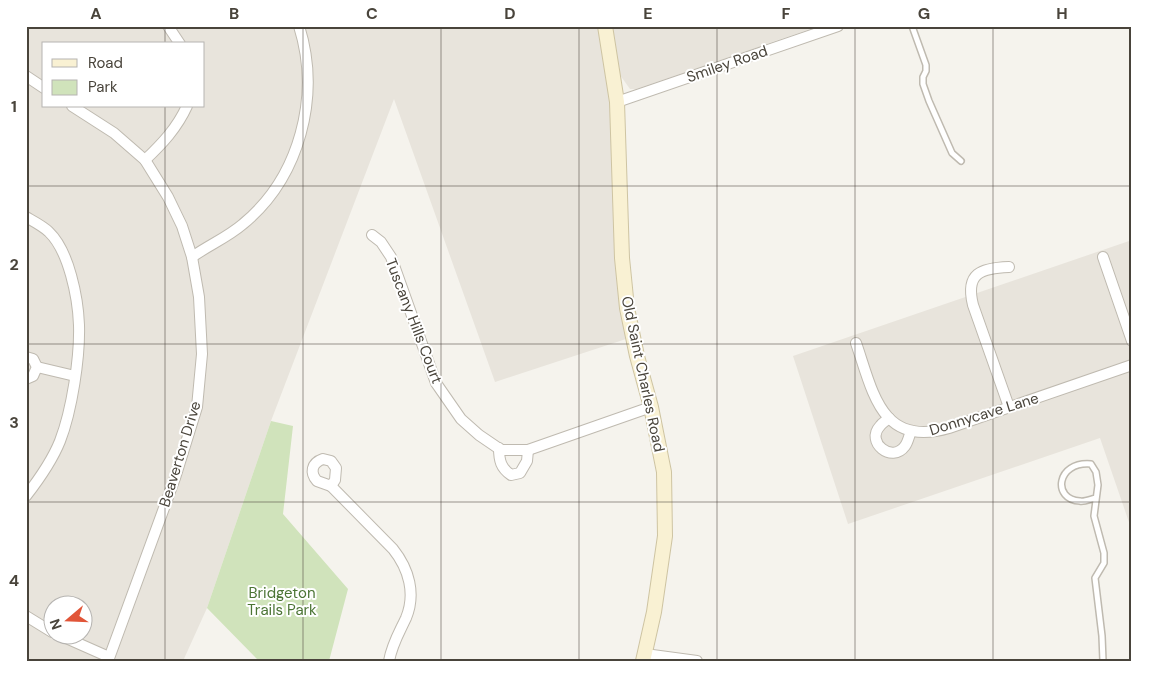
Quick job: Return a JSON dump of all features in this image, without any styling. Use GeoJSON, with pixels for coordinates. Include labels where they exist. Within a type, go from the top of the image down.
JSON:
{"type":"FeatureCollection","features":[{"type":"Feature","properties":{"kind":"street"},"geometry":{"type":"LineString","coordinates":[[168,26],[179,42]]}},
{"type":"Feature","properties":{"kind":"street"},"geometry":{"type":"LineString","coordinates":[[192,257],[227,236],[260,208],[276,187],[297,148],[308,96],[308,74],[299,26]]}},
{"type":"Feature","properties":{"kind":"street","name":"Old Saint Charles Road"},"geometry":{"type":"LineString","coordinates":[[605,26],[617,102],[622,258],[626,300],[664,472],[665,536],[654,612],[644,657]]}},
{"type":"Feature","properties":{"kind":"street","name":"Smiley Road"},"geometry":{"type":"LineString","coordinates":[[617,102],[838,26]]}},
{"type":"Feature","properties":{"kind":"street"},"geometry":{"type":"LineString","coordinates":[[26,76],[42,87]]}},
{"type":"Feature","properties":{"kind":"street","name":"Beaverton Drive"},"geometry":{"type":"LineString","coordinates":[[75,108],[114,134],[145,160],[168,197],[182,226],[192,257],[199,297],[202,354],[197,407],[175,478],[108,659]]}},
{"type":"Feature","properties":{"kind":"street"},"geometry":{"type":"LineString","coordinates":[[145,160],[175,128],[186,108]]}},
{"type":"Feature","properties":{"kind":"street"},"geometry":{"type":"LineString","coordinates":[[26,217],[49,232],[64,254],[72,278],[79,324],[75,376],[70,407],[60,440],[44,472],[26,496]]}},
{"type":"Feature","properties":{"kind":"street","name":"Tuscany Hills Court"},"geometry":{"type":"LineString","coordinates":[[372,234],[381,242],[391,257],[436,383],[461,419],[478,435],[499,448],[514,451],[528,450],[651,407]]}},
{"type":"Feature","properties":{"kind":"street"},"geometry":{"type":"LineString","coordinates":[[1103,258],[1132,341]]}},
{"type":"Feature","properties":{"kind":"street"},"geometry":{"type":"LineString","coordinates":[[1009,267],[991,268],[981,272],[974,277],[970,290],[973,305],[1009,407]]}},
{"type":"Feature","properties":{"kind":"street","name":"Donnycave Lane"},"geometry":{"type":"LineString","coordinates":[[856,343],[875,398],[883,412],[899,426],[911,431],[927,433],[940,431],[1132,365]]}},
{"type":"Feature","properties":{"kind":"street"},"geometry":{"type":"LineString","coordinates":[[26,357],[33,359],[36,367],[34,376],[26,379]]}},
{"type":"Feature","properties":{"kind":"street"},"geometry":{"type":"LineString","coordinates":[[36,367],[75,376]]}},
{"type":"Feature","properties":{"kind":"street"},"geometry":{"type":"LineString","coordinates":[[889,418],[880,426],[876,436],[876,442],[882,450],[891,453],[900,451],[906,444],[911,431]]}},
{"type":"Feature","properties":{"kind":"street"},"geometry":{"type":"LineString","coordinates":[[499,448],[500,462],[504,470],[511,475],[520,473],[527,461],[528,450]]}},
{"type":"Feature","properties":{"kind":"street"},"geometry":{"type":"LineString","coordinates":[[331,486],[393,549],[402,561],[408,575],[411,591],[410,603],[406,617],[392,644],[389,661]]}},
{"type":"Feature","properties":{"kind":"street"},"geometry":{"type":"LineString","coordinates":[[26,616],[42,626]]}},
{"type":"Feature","properties":{"kind":"street"},"geometry":{"type":"LineString","coordinates":[[77,644],[108,659]]}},
{"type":"Feature","properties":{"kind":"street"},"geometry":{"type":"LineString","coordinates":[[644,657],[697,661]]}},
{"type":"Feature","properties":{"kind":"lane"},"geometry":{"type":"LineString","coordinates":[[912,26],[926,65],[923,84],[929,101],[952,153],[961,161]]}},
{"type":"Feature","properties":{"kind":"lane"},"geometry":{"type":"LineString","coordinates":[[1096,498],[1079,501],[1067,497],[1061,486],[1061,478],[1069,469],[1083,463],[1092,464],[1096,472],[1098,485],[1094,516],[1104,553],[1104,563],[1095,578],[1103,661]]}},
{"type":"Feature","properties":{"kind":"shaded area"},"geometry":{"type":"Polygon","coordinates":[[[26,26],[600,26],[608,71],[621,306],[626,339],[495,382],[394,99],[271,421],[207,608],[183,661],[26,661],[26,26]]]}},
{"type":"Feature","properties":{"kind":"shaded area"},"geometry":{"type":"Polygon","coordinates":[[[611,26],[819,26],[636,89],[630,89],[620,75],[611,26]]]}},
{"type":"Feature","properties":{"kind":"shaded area"},"geometry":{"type":"Polygon","coordinates":[[[1132,240],[1132,531],[1100,438],[848,524],[793,356],[1132,240]]]}},
{"type":"Feature","properties":{"kind":"green space","name":"Bridgeton Trails Park"},"geometry":{"type":"Polygon","coordinates":[[[271,421],[293,426],[283,514],[348,589],[329,661],[259,661],[207,608],[271,421]]]}}]}
